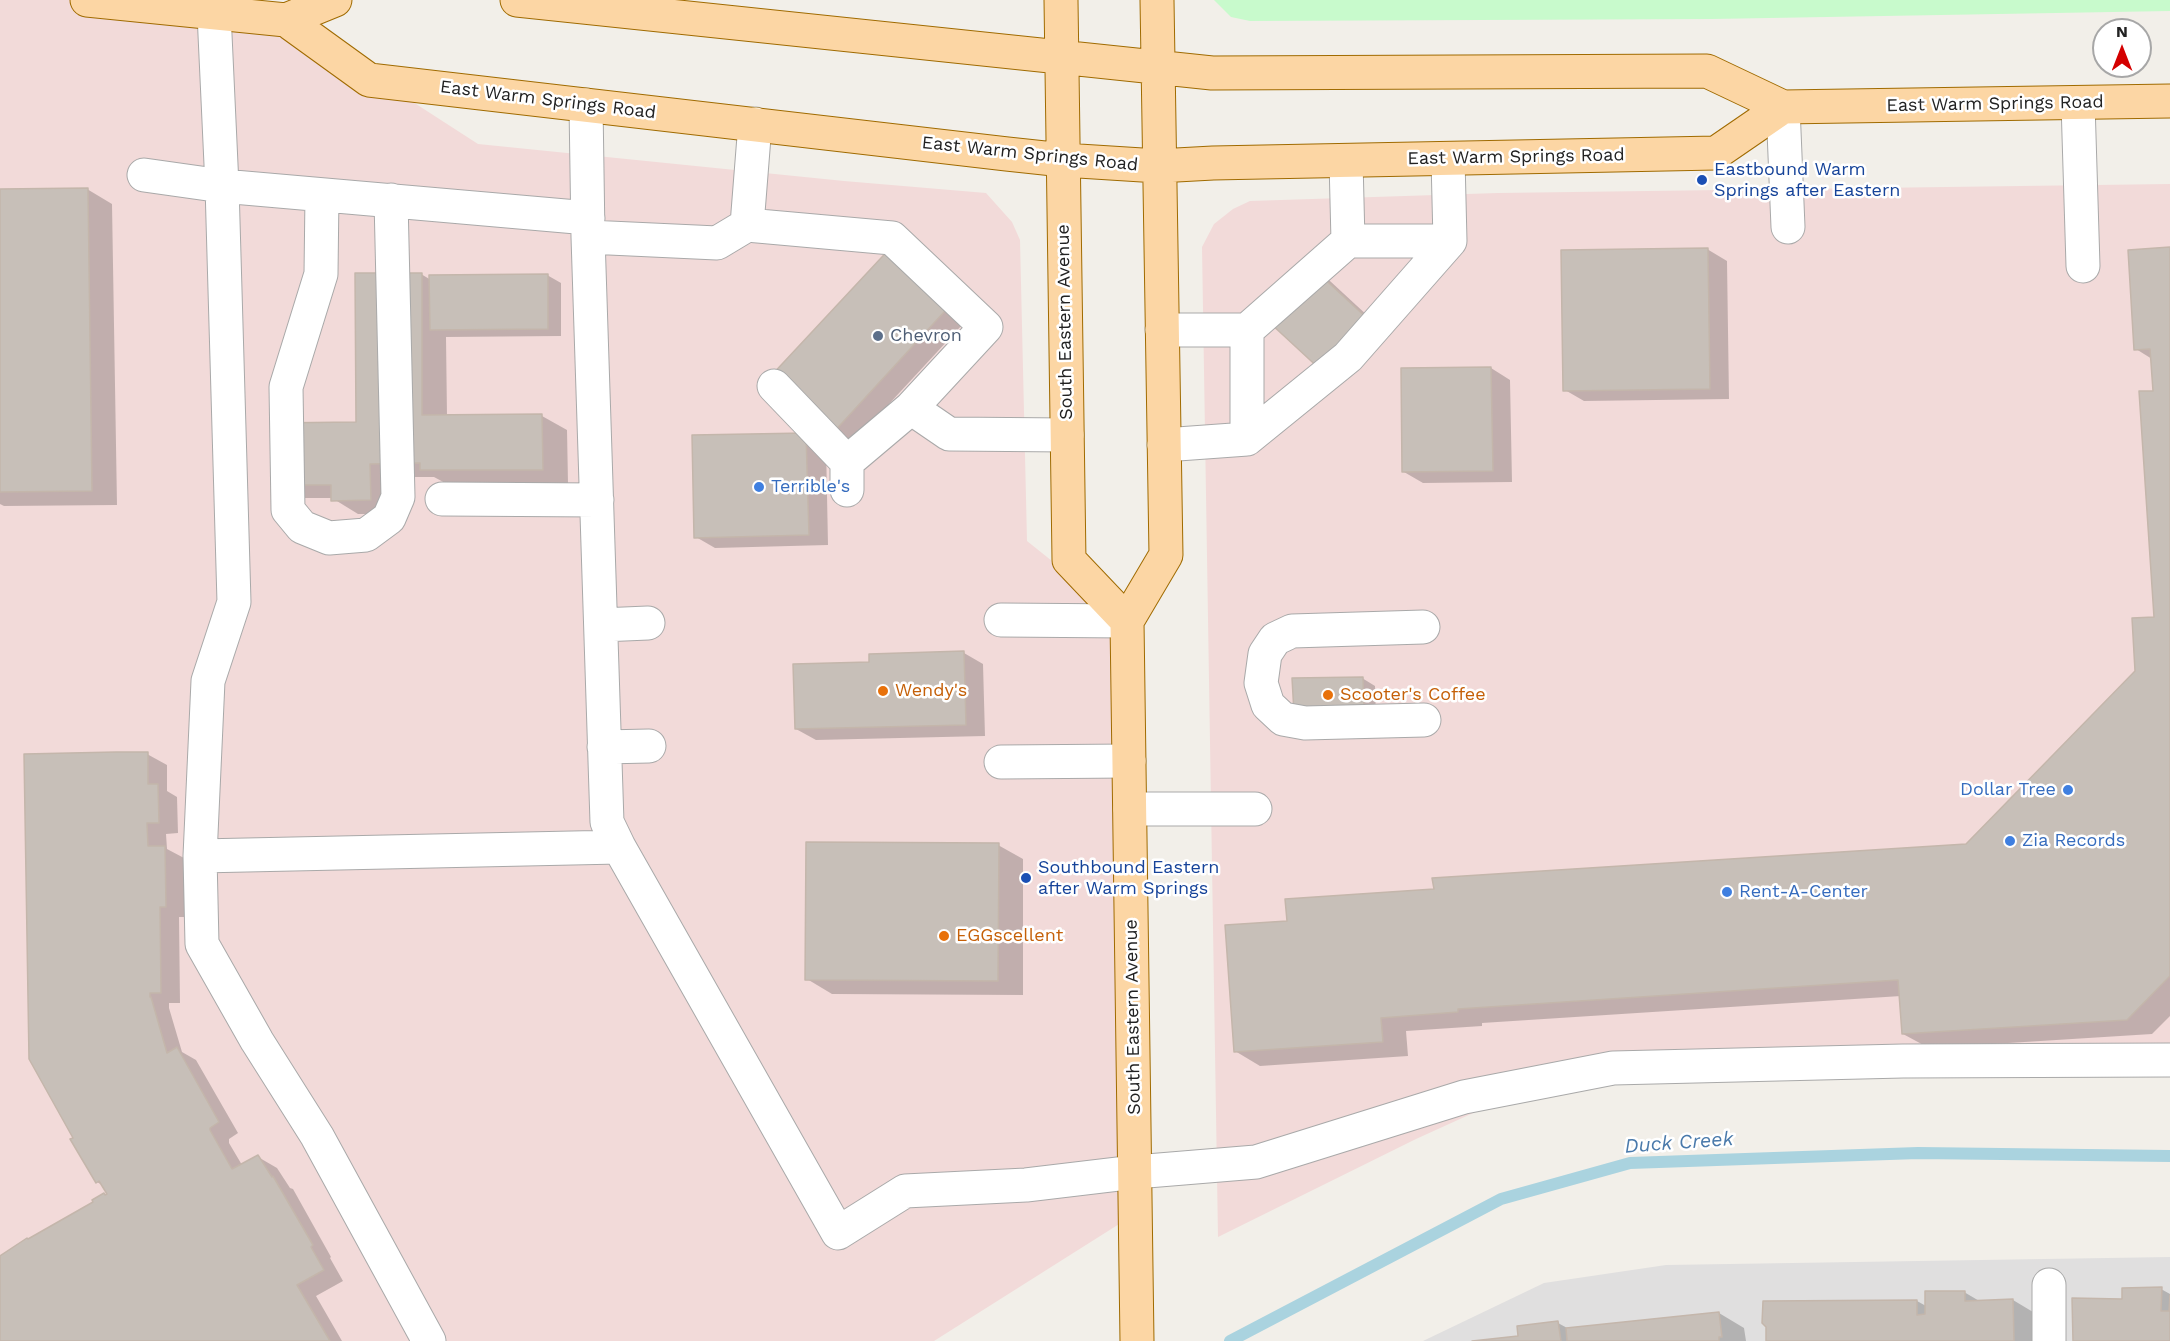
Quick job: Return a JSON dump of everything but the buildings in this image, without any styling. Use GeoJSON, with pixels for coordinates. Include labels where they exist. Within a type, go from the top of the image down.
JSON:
{"type":"FeatureCollection","features":[{"type":"Feature","properties":{"kind":"main road"},"geometry":{"type":"LineString","coordinates":[[87,0],[214,13],[287,10],[335,0]]}},
{"type":"Feature","properties":{"kind":"main road","name":"East Warm Springs Road"},"geometry":{"type":"LineString","coordinates":[[517,0],[709,10],[1062,57],[1212,74],[1707,71],[1783,107],[2170,101]]}},
{"type":"Feature","properties":{"kind":"main road","name":"South Eastern Avenue"},"geometry":{"type":"LineString","coordinates":[[1061,0],[1069,560],[1127,621],[1137,1341]]}},
{"type":"Feature","properties":{"kind":"main road"},"geometry":{"type":"LineString","coordinates":[[1127,621],[1166,555],[1157,0]]}},
{"type":"Feature","properties":{"kind":"main road","name":"East Warm Springs Road"},"geometry":{"type":"LineString","coordinates":[[287,10],[369,80],[1063,160],[1158,166],[1716,153],[1783,107]]}},
{"type":"Feature","properties":{"kind":"street"},"geometry":{"type":"LineString","coordinates":[[214,13],[222,186],[234,602],[208,681],[200,856],[202,945],[257,1041],[317,1136],[429,1341]]}},
{"type":"Feature","properties":{"kind":"street"},"geometry":{"type":"LineString","coordinates":[[2078,103],[2083,266]]}},
{"type":"Feature","properties":{"kind":"street"},"geometry":{"type":"LineString","coordinates":[[586,105],[607,822],[838,1233],[905,1191],[1026,1185],[1135,1172],[1256,1162],[1464,1097],[1613,1068],[1892,1062],[2170,1060]]}},
{"type":"Feature","properties":{"kind":"street"},"geometry":{"type":"LineString","coordinates":[[1783,107],[1788,227]]}},
{"type":"Feature","properties":{"kind":"street"},"geometry":{"type":"LineString","coordinates":[[747,225],[755,124]]}},
{"type":"Feature","properties":{"kind":"street"},"geometry":{"type":"LineString","coordinates":[[1164,445],[1247,439],[1348,357],[1450,241],[1448,159]]}},
{"type":"Feature","properties":{"kind":"street"},"geometry":{"type":"LineString","coordinates":[[1346,161],[1348,241]]}},
{"type":"Feature","properties":{"kind":"street"},"geometry":{"type":"LineString","coordinates":[[144,175],[222,186],[391,200],[717,243],[747,225],[892,238],[986,327],[847,476],[774,386]]}},
{"type":"Feature","properties":{"kind":"street"},"geometry":{"type":"LineString","coordinates":[[322,195],[321,274],[286,387],[288,510],[302,526],[329,538],[366,535],[389,518],[398,497],[391,200]]}},
{"type":"Feature","properties":{"kind":"street"},"geometry":{"type":"LineString","coordinates":[[1162,330],[1247,330],[1348,241],[1450,241]]}},
{"type":"Feature","properties":{"kind":"street"},"geometry":{"type":"LineString","coordinates":[[1247,330],[1247,439]]}},
{"type":"Feature","properties":{"kind":"street"},"geometry":{"type":"LineString","coordinates":[[911,408],[949,434],[1067,435]]}},
{"type":"Feature","properties":{"kind":"street"},"geometry":{"type":"LineString","coordinates":[[442,499],[597,500]]}},
{"type":"Feature","properties":{"kind":"street"},"geometry":{"type":"LineString","coordinates":[[1001,620],[1127,621]]}},
{"type":"Feature","properties":{"kind":"street"},"geometry":{"type":"LineString","coordinates":[[601,625],[648,623]]}},
{"type":"Feature","properties":{"kind":"street"},"geometry":{"type":"LineString","coordinates":[[1423,627],[1292,631],[1275,639],[1265,654],[1261,683],[1268,705],[1283,719],[1305,723],[1424,720]]}},
{"type":"Feature","properties":{"kind":"street"},"geometry":{"type":"LineString","coordinates":[[604,747],[650,746]]}},
{"type":"Feature","properties":{"kind":"street"},"geometry":{"type":"LineString","coordinates":[[1001,762],[1129,760]]}},
{"type":"Feature","properties":{"kind":"street"},"geometry":{"type":"LineString","coordinates":[[1130,809],[1255,809]]}},
{"type":"Feature","properties":{"kind":"street"},"geometry":{"type":"LineString","coordinates":[[200,856],[619,847]]}},
{"type":"Feature","properties":{"kind":"street"},"geometry":{"type":"LineString","coordinates":[[2049,1285],[2049,1341]]}},
{"type":"Feature","properties":{"kind":"shaded area"},"geometry":{"type":"Polygon","coordinates":[[[0,0],[87,0],[286,20],[478,144],[986,193],[1012,222],[1020,240],[1027,541],[1127,621],[1135,1214],[934,1341],[0,1341],[0,0]]]}},
{"type":"Feature","properties":{"kind":"shaded area"},"geometry":{"type":"Polygon","coordinates":[[[2170,184],[2170,1069],[1597,1080],[1504,1099],[1416,1139],[1218,1237],[1202,247],[1214,224],[1233,209],[1250,201],[1498,193],[2170,184]]]}},
{"type":"Feature","properties":{"kind":"shaded area"},"geometry":{"type":"Polygon","coordinates":[[[2170,1257],[2170,1341],[1423,1341],[1544,1283],[1666,1265],[2170,1257]]]}},
{"type":"Feature","properties":{"kind":"green space"},"geometry":{"type":"Polygon","coordinates":[[[1214,0],[2170,0],[2170,11],[1712,19],[1250,21],[1231,17],[1214,0]]]}},
{"type":"Feature","properties":{"kind":"waterway","name":"Duck Creek"},"geometry":{"type":"LineString","coordinates":[[1230,1341],[1501,1199],[1630,1163],[1918,1153],[2170,1156]]}},
{"type":"Feature","properties":{"kind":"place","name":"Eastbound Warm Springs after Eastern"},"geometry":{"type":"Point","coordinates":[1702,180]}},
{"type":"Feature","properties":{"kind":"place","name":"Chevron"},"geometry":{"type":"Point","coordinates":[878,336]}},
{"type":"Feature","properties":{"kind":"place","name":"Terrible's"},"geometry":{"type":"Point","coordinates":[759,487]}},
{"type":"Feature","properties":{"kind":"place","name":"Wendy's"},"geometry":{"type":"Point","coordinates":[883,691]}},
{"type":"Feature","properties":{"kind":"place","name":"Scooter's Coffee"},"geometry":{"type":"Point","coordinates":[1328,695]}},
{"type":"Feature","properties":{"kind":"place","name":"Dollar Tree"},"geometry":{"type":"Point","coordinates":[2068,790]}},
{"type":"Feature","properties":{"kind":"place","name":"Zia Records"},"geometry":{"type":"Point","coordinates":[2010,841]}},
{"type":"Feature","properties":{"kind":"place","name":"Southbound Eastern after Warm Springs"},"geometry":{"type":"Point","coordinates":[1026,878]}},
{"type":"Feature","properties":{"kind":"place","name":"Rent-A-Center"},"geometry":{"type":"Point","coordinates":[1727,892]}},
{"type":"Feature","properties":{"kind":"place","name":"EGGscellent"},"geometry":{"type":"Point","coordinates":[944,936]}}]}
